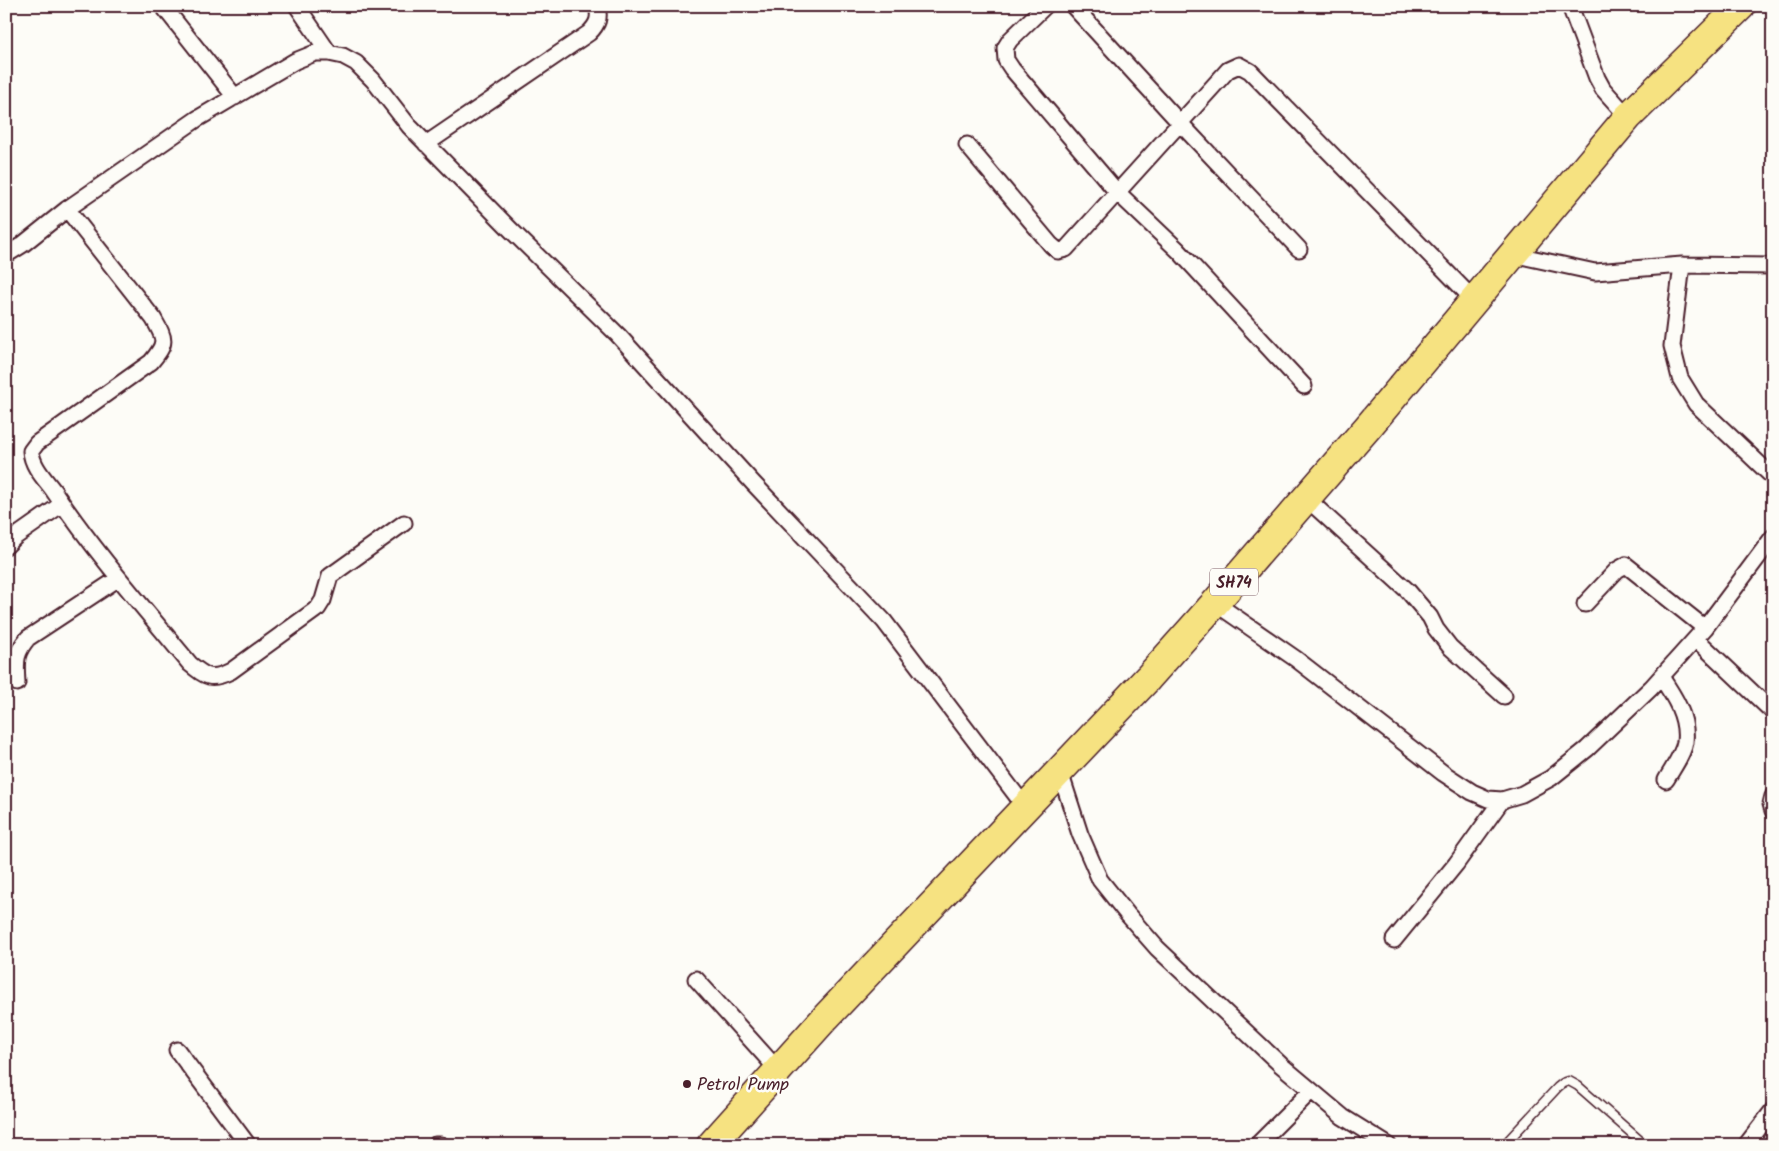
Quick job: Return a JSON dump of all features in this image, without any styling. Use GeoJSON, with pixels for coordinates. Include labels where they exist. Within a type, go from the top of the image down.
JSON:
{"type":"FeatureCollection","features":[{"type":"Feature","properties":{"kind":"highway","name":"SH74"},"geometry":{"type":"LineString","coordinates":[[711,1145],[845,997],[1060,772],[1216,603],[1374,420],[1628,116],[1741,6]]}},
{"type":"Feature","properties":{"kind":"street"},"geometry":{"type":"LineString","coordinates":[[163,6],[235,97]]}},
{"type":"Feature","properties":{"kind":"street"},"geometry":{"type":"LineString","coordinates":[[298,6],[329,53]]}},
{"type":"Feature","properties":{"kind":"street"},"geometry":{"type":"LineString","coordinates":[[426,144],[589,33],[596,26],[599,17],[597,6]]}},
{"type":"Feature","properties":{"kind":"street"},"geometry":{"type":"LineString","coordinates":[[1044,6],[1004,48],[1006,60],[1117,192],[1178,250],[1304,386]]}},
{"type":"Feature","properties":{"kind":"street"},"geometry":{"type":"LineString","coordinates":[[1072,6],[1299,249]]}},
{"type":"Feature","properties":{"kind":"street"},"geometry":{"type":"LineString","coordinates":[[1570,6],[1597,78],[1603,89],[1628,116]]}},
{"type":"Feature","properties":{"kind":"street"},"geometry":{"type":"LineString","coordinates":[[6,255],[22,245],[66,209],[197,119],[295,61],[315,53],[329,53],[342,56],[356,63],[373,80],[393,107],[426,144],[618,335],[752,482],[884,621],[1026,808]]}},
{"type":"Feature","properties":{"kind":"street"},"geometry":{"type":"LineString","coordinates":[[967,145],[1051,245],[1058,251],[1066,249],[1228,70],[1240,65],[1250,70],[1474,300]]}},
{"type":"Feature","properties":{"kind":"street"},"geometry":{"type":"LineString","coordinates":[[66,209],[152,318],[163,336],[161,350],[151,362],[37,443],[31,451],[32,460],[62,504],[119,578],[190,664],[205,676],[218,677],[231,671],[318,608],[323,600],[330,576],[404,523]]}},
{"type":"Feature","properties":{"kind":"street"},"geometry":{"type":"LineString","coordinates":[[1512,254],[1595,272],[1682,265],[1773,266]]}},
{"type":"Feature","properties":{"kind":"street"},"geometry":{"type":"LineString","coordinates":[[1682,265],[1672,346],[1680,378],[1696,404],[1773,477]]}},
{"type":"Feature","properties":{"kind":"street"},"geometry":{"type":"LineString","coordinates":[[1306,498],[1408,591],[1430,617],[1436,629],[1450,647],[1504,696]]}},
{"type":"Feature","properties":{"kind":"street"},"geometry":{"type":"LineString","coordinates":[[6,546],[14,537],[62,504]]}},
{"type":"Feature","properties":{"kind":"street"},"geometry":{"type":"LineString","coordinates":[[1216,603],[1296,660],[1443,773],[1472,792],[1488,799],[1502,800],[1522,794],[1552,778],[1587,749],[1661,677],[1700,634],[1773,537]]}},
{"type":"Feature","properties":{"kind":"street"},"geometry":{"type":"LineString","coordinates":[[1585,604],[1621,566],[1626,565],[1700,634],[1773,712]]}},
{"type":"Feature","properties":{"kind":"street"},"geometry":{"type":"LineString","coordinates":[[17,683],[16,658],[20,648],[28,638],[119,578]]}},
{"type":"Feature","properties":{"kind":"street"},"geometry":{"type":"LineString","coordinates":[[1661,677],[1675,697],[1684,722],[1685,742],[1666,780]]}},
{"type":"Feature","properties":{"kind":"street"},"geometry":{"type":"LineString","coordinates":[[1060,772],[1080,834],[1100,880],[1157,948],[1220,1009],[1311,1091],[1343,1117],[1388,1145]]}},
{"type":"Feature","properties":{"kind":"street"},"geometry":{"type":"LineString","coordinates":[[1773,796],[1771,804],[1773,811]]}},
{"type":"Feature","properties":{"kind":"street"},"geometry":{"type":"LineString","coordinates":[[1394,940],[1456,864],[1502,800]]}},
{"type":"Feature","properties":{"kind":"street"},"geometry":{"type":"LineString","coordinates":[[696,979],[778,1070]]}},
{"type":"Feature","properties":{"kind":"street"},"geometry":{"type":"LineString","coordinates":[[177,1050],[247,1144]]}},
{"type":"Feature","properties":{"kind":"street"},"geometry":{"type":"LineString","coordinates":[[1257,1145],[1311,1091]]}},
{"type":"Feature","properties":{"kind":"street"},"geometry":{"type":"LineString","coordinates":[[1746,1145],[1773,1110]]}},
{"type":"Feature","properties":{"kind":"street"},"geometry":{"type":"LineString","coordinates":[[435,1145],[441,1145]]}},
{"type":"Feature","properties":{"kind":"lane"},"geometry":{"type":"LineString","coordinates":[[1504,1145],[1558,1087],[1569,1081],[1578,1086],[1645,1145]]}},
{"type":"Feature","properties":{"kind":"place","name":"Petrol Pump"},"geometry":{"type":"Point","coordinates":[687,1084]}}]}
